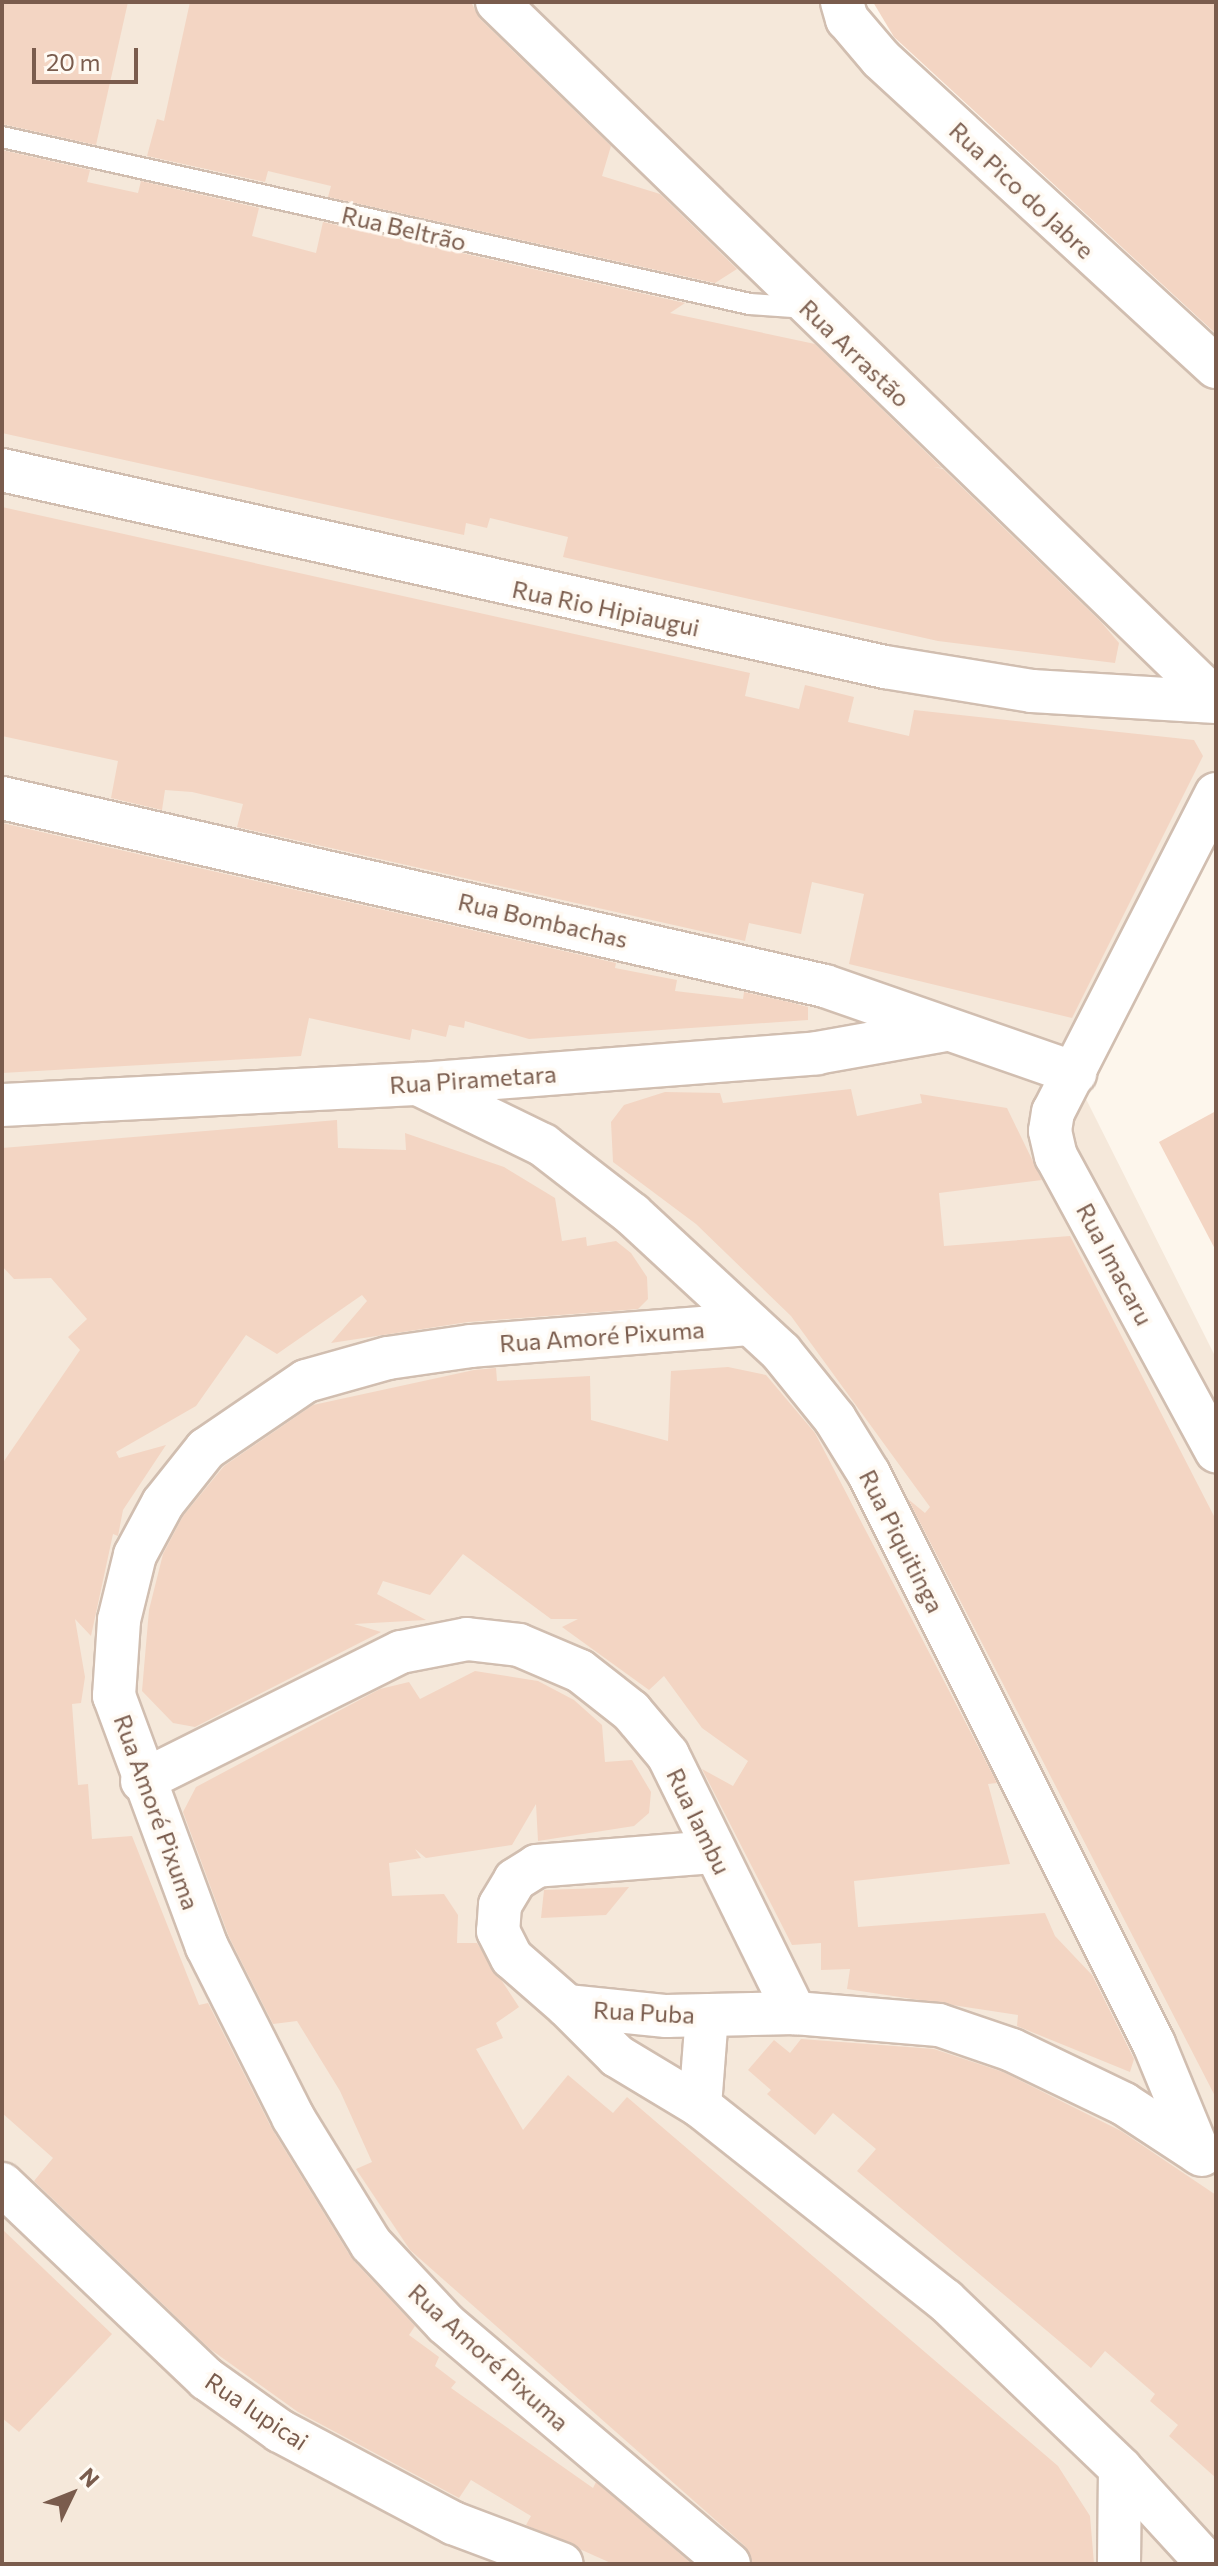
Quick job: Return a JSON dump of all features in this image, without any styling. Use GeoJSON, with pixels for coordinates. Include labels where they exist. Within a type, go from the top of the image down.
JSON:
{"type":"FeatureCollection","features":[{"type":"Feature","properties":{"kind":"street","name":"Rua Arrastão"},"geometry":{"type":"LineString","coordinates":[[497,2],[1216,701]]}},
{"type":"Feature","properties":{"kind":"street","name":"Rua Pico do Jabre"},"geometry":{"type":"LineString","coordinates":[[842,2],[847,19],[881,59],[1216,367]]}},
{"type":"Feature","properties":{"kind":"street","name":"Rua Rio Hipiaugui"},"geometry":{"type":"LineString","coordinates":[[2,470],[885,667],[1032,691],[1216,701]]}},
{"type":"Feature","properties":{"kind":"street","name":"Rua Imacaru"},"geometry":{"type":"LineString","coordinates":[[1216,794],[1208,832],[1053,1112],[1056,1156],[1216,1451]]}},
{"type":"Feature","properties":{"kind":"street","name":"Rua Bombachas"},"geometry":{"type":"LineString","coordinates":[[2,798],[825,986],[942,1031],[1075,1073]]}},
{"type":"Feature","properties":{"kind":"street","name":"Rua Pirametara"},"geometry":{"type":"LineString","coordinates":[[2,1105],[418,1084],[817,1053],[942,1031]]}},
{"type":"Feature","properties":{"kind":"street","name":"Rua Piquitinga"},"geometry":{"type":"LineString","coordinates":[[418,1084],[543,1145],[632,1214],[750,1324],[835,1419],[869,1474],[1154,2044],[1207,2159]]}},
{"type":"Feature","properties":{"kind":"street","name":"Rua Amoré Pixuma"},"geometry":{"type":"LineString","coordinates":[[729,2564],[445,2323],[371,2244],[293,2117],[207,1947],[142,1781],[114,1696],[119,1620],[135,1555],[163,1503],[206,1449],[257,1410],[306,1381],[388,1358],[750,1324]]}},
{"type":"Feature","properties":{"kind":"street","name":"Rua Iambu"},"geometry":{"type":"LineString","coordinates":[[142,1781],[401,1652],[467,1639],[519,1645],[580,1671],[631,1711],[668,1755],[713,1852],[795,2013]]}},
{"type":"Feature","properties":{"kind":"street","name":"Rua Puba"},"geometry":{"type":"LineString","coordinates":[[713,1852],[537,1866],[515,1880],[500,1905],[498,1931],[512,1958],[567,2006],[707,2015],[795,2013]]}},
{"type":"Feature","properties":{"kind":"street"},"geometry":{"type":"LineString","coordinates":[[567,2006],[617,2056],[700,2106],[945,2300],[1120,2468],[1208,2564]]}},
{"type":"Feature","properties":{"kind":"street"},"geometry":{"type":"LineString","coordinates":[[795,2013],[939,2025],[1012,2050],[1124,2104],[1207,2159]]}},
{"type":"Feature","properties":{"kind":"street"},"geometry":{"type":"LineString","coordinates":[[700,2106],[707,2015]]}},
{"type":"Feature","properties":{"kind":"street","name":"Rua Iupicai"},"geometry":{"type":"LineString","coordinates":[[2,2184],[207,2379],[280,2431],[453,2523],[562,2564]]}},
{"type":"Feature","properties":{"kind":"street"},"geometry":{"type":"LineString","coordinates":[[1119,2564],[1120,2468]]}},
{"type":"Feature","properties":{"kind":"lane","name":"Rua Beltrão"},"geometry":{"type":"LineString","coordinates":[[2,137],[706,295],[809,308]]}},
{"type":"Feature","properties":{"kind":"shaded area"},"geometry":{"type":"Polygon","coordinates":[[[2,2],[865,2],[872,35],[1216,360],[1216,768],[1084,1095],[1216,1358],[1216,2564],[2,2564],[2,2]]]}},
{"type":"Feature","properties":{"kind":"building"},"geometry":{"type":"Polygon","coordinates":[[[2,2],[128,2],[96,145],[2,124],[2,2]]]}},
{"type":"Feature","properties":{"kind":"building"},"geometry":{"type":"Polygon","coordinates":[[[190,2],[471,2],[480,19],[611,146],[602,176],[660,194],[737,269],[715,283],[328,197],[331,186],[268,171],[265,182],[147,156],[157,119],[164,121],[190,2]]]}},
{"type":"Feature","properties":{"kind":"building"},"geometry":{"type":"Polygon","coordinates":[[[873,2],[1216,2],[1216,334],[894,37],[873,2]]]}},
{"type":"Feature","properties":{"kind":"building"},"geometry":{"type":"Polygon","coordinates":[[[2,150],[90,170],[87,182],[138,193],[141,181],[259,208],[252,236],[316,253],[323,222],[685,303],[670,313],[815,344],[942,468],[933,467],[943,469],[1101,622],[1119,643],[1115,663],[938,641],[563,557],[568,537],[490,518],[487,528],[466,523],[464,535],[2,433],[2,150]]]}},
{"type":"Feature","properties":{"kind":"building"},"geometry":{"type":"Polygon","coordinates":[[[2,507],[750,673],[745,696],[799,709],[805,685],[854,697],[848,722],[909,736],[914,710],[1194,740],[1203,756],[1072,1018],[849,964],[864,894],[812,882],[801,934],[749,923],[745,941],[237,827],[243,804],[192,792],[165,790],[162,810],[111,798],[118,761],[2,736],[2,507]]]}},
{"type":"Feature","properties":{"kind":"building"},"geometry":{"type":"Polygon","coordinates":[[[2,823],[616,963],[615,968],[677,980],[675,991],[743,999],[744,992],[789,1002],[808,1007],[808,1020],[529,1039],[465,1021],[464,1028],[449,1025],[446,1037],[412,1029],[410,1040],[309,1018],[301,1056],[2,1073],[2,823]]]}},
{"type":"Feature","properties":{"kind":"building"},"geometry":{"type":"Polygon","coordinates":[[[851,1089],[857,1116],[922,1103],[920,1094],[1007,1108],[1042,1180],[939,1193],[944,1246],[1070,1236],[1216,1520],[1216,2098],[908,1499],[925,1513],[930,1507],[791,1316],[696,1224],[613,1162],[611,1122],[624,1105],[665,1092],[720,1093],[723,1103],[851,1089]]]}},
{"type":"Feature","properties":{"kind":"building"},"geometry":{"type":"Polygon","coordinates":[[[1216,1111],[1216,1251],[1159,1142],[1216,1111]]]}},
{"type":"Feature","properties":{"kind":"building"},"geometry":{"type":"Polygon","coordinates":[[[337,1120],[338,1148],[406,1150],[405,1133],[504,1167],[555,1198],[562,1241],[586,1237],[587,1246],[616,1241],[631,1253],[647,1277],[648,1299],[638,1309],[468,1322],[331,1343],[367,1301],[362,1295],[277,1354],[246,1335],[196,1406],[116,1452],[119,1458],[166,1445],[123,1510],[118,1536],[113,1534],[91,1636],[75,1619],[85,1677],[81,1703],[72,1704],[78,1785],[88,1784],[92,1839],[132,1836],[199,2005],[208,2003],[272,2129],[352,2259],[415,2326],[409,2335],[439,2357],[435,2366],[456,2382],[451,2388],[593,2488],[596,2482],[692,2564],[613,2564],[526,2525],[531,2516],[471,2480],[459,2498],[298,2412],[210,2349],[34,2181],[53,2158],[2,2113],[2,1464],[80,1350],[68,1337],[87,1319],[51,1278],[14,1279],[2,1266],[2,1148],[337,1120]]]}},
{"type":"Feature","properties":{"kind":"building"},"geometry":{"type":"Polygon","coordinates":[[[728,1367],[766,1375],[815,1433],[997,1783],[988,1784],[1010,1864],[854,1881],[858,1927],[1045,1913],[1055,1936],[1092,1975],[1134,2059],[1130,2072],[1017,2026],[1018,2015],[847,1989],[850,1969],[821,1970],[821,1943],[792,1945],[702,1769],[733,1786],[748,1761],[702,1728],[664,1676],[649,1690],[562,1627],[578,1619],[551,1619],[463,1554],[430,1595],[383,1581],[377,1594],[426,1620],[354,1624],[381,1632],[195,1727],[173,1723],[142,1691],[149,1610],[163,1554],[183,1516],[224,1466],[313,1405],[474,1370],[496,1368],[497,1381],[590,1376],[591,1420],[668,1441],[671,1371],[728,1367]]]}},
{"type":"Feature","properties":{"kind":"building"},"geometry":{"type":"Polygon","coordinates":[[[475,1671],[538,1681],[574,1700],[602,1725],[605,1762],[632,1760],[651,1792],[649,1813],[634,1826],[538,1841],[536,1804],[512,1845],[426,1858],[415,1849],[421,1858],[389,1863],[392,1896],[444,1894],[458,1915],[457,1943],[477,1943],[519,2007],[496,2023],[503,2038],[476,2049],[523,2130],[568,2075],[613,2113],[627,2097],[1058,2466],[1090,2516],[1094,2564],[752,2564],[745,2546],[410,2250],[356,2169],[372,2162],[340,2091],[297,2021],[273,2024],[229,1937],[183,1812],[196,1787],[380,1689],[409,1682],[420,1699],[475,1671]]]}},
{"type":"Feature","properties":{"kind":"building"},"geometry":{"type":"Polygon","coordinates":[[[629,1887],[606,1915],[541,1918],[544,1890],[629,1887]]]}},
{"type":"Feature","properties":{"kind":"building"},"geometry":{"type":"Polygon","coordinates":[[[801,2039],[934,2049],[1003,2072],[1121,2131],[1216,2195],[1216,2478],[1169,2436],[1178,2425],[1150,2401],[1155,2394],[1105,2351],[1091,2368],[857,2171],[876,2149],[833,2113],[815,2135],[767,2094],[771,2090],[748,2070],[774,2040],[790,2053],[801,2039]]]}},
{"type":"Feature","properties":{"kind":"building"},"geometry":{"type":"Polygon","coordinates":[[[2,2229],[112,2334],[19,2432],[2,2418],[2,2229]]]}}]}
